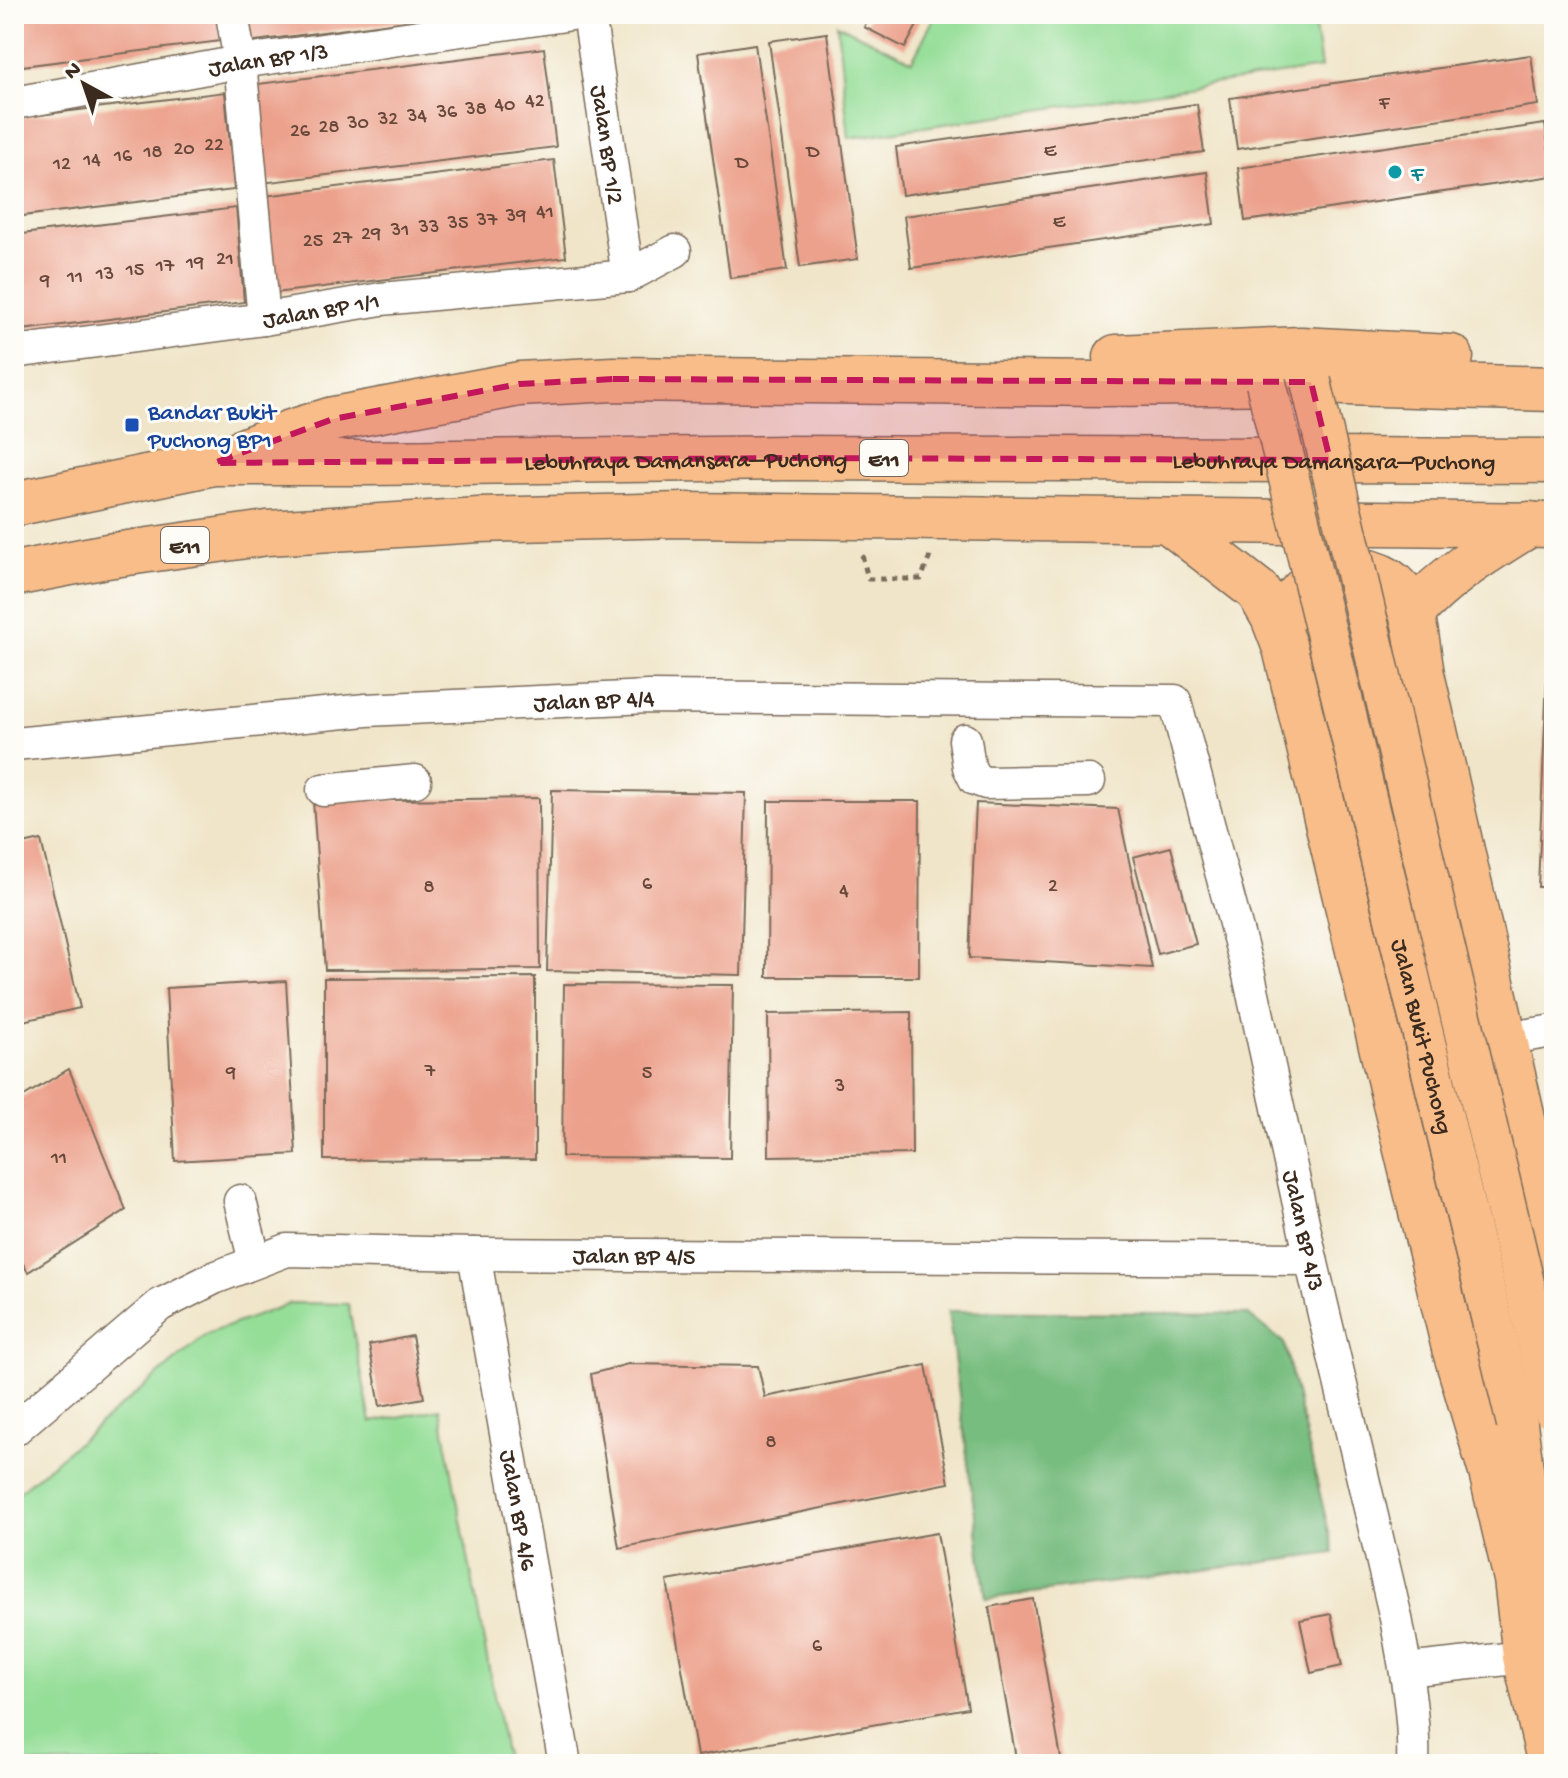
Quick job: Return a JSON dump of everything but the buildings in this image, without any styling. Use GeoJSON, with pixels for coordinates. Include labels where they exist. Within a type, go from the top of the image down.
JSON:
{"type":"FeatureCollection","features":[{"type":"Feature","properties":{"kind":"highway"},"geometry":{"type":"LineString","coordinates":[[775,382],[1167,353],[1301,349],[1462,358],[1554,374]]}},
{"type":"Feature","properties":{"kind":"highway"},"geometry":{"type":"LineString","coordinates":[[214,463],[288,433],[333,419],[519,384],[613,379],[1311,382],[1554,389]]}},
{"type":"Feature","properties":{"kind":"highway","name":"Lebuhraya Damansara–Puchong"},"geometry":{"type":"LineString","coordinates":[[14,504],[214,463],[785,458],[1554,461]]}},
{"type":"Feature","properties":{"kind":"highway","name":"E11"},"geometry":{"type":"LineString","coordinates":[[14,574],[107,556],[267,533],[479,520],[682,515],[1542,524]]}},
{"type":"Feature","properties":{"kind":"highway"},"geometry":{"type":"LineString","coordinates":[[1168,521],[1258,591],[1273,617],[1285,648],[1454,1348],[1491,1472],[1516,1579],[1525,1657],[1550,1764]]}},
{"type":"Feature","properties":{"kind":"highway"},"geometry":{"type":"LineString","coordinates":[[1412,613],[1439,584],[1542,524]]}},
{"type":"Feature","properties":{"kind":"highway"},"geometry":{"type":"LineString","coordinates":[[1285,648],[1286,619],[1294,599],[1309,582],[1324,576],[1366,570],[1383,575],[1400,591],[1412,613],[1422,674],[1554,1256]]}},
{"type":"Feature","properties":{"kind":"main road","name":"Jalan Bukit Puchong"},"geometry":{"type":"LineString","coordinates":[[1311,382],[1554,1410]]}},
{"type":"Feature","properties":{"kind":"main road","name":"Jalan Bukit Puchong"},"geometry":{"type":"LineString","coordinates":[[1266,383],[1517,1424],[1554,1696]]}},
{"type":"Feature","properties":{"kind":"street"},"geometry":{"type":"LineString","coordinates":[[232,14],[240,62],[264,319]]}},
{"type":"Feature","properties":{"kind":"street","name":"Jalan BP 1/3"},"geometry":{"type":"LineString","coordinates":[[14,103],[240,62],[572,14]]}},
{"type":"Feature","properties":{"kind":"street","name":"Jalan BP 1/2"},"geometry":{"type":"LineString","coordinates":[[589,14],[628,276]]}},
{"type":"Feature","properties":{"kind":"street"},"geometry":{"type":"LineString","coordinates":[[628,276],[675,251]]}},
{"type":"Feature","properties":{"kind":"street","name":"Jalan BP 1/1"},"geometry":{"type":"LineString","coordinates":[[14,352],[264,319],[381,299],[628,276]]}},
{"type":"Feature","properties":{"kind":"street","name":"Jalan BP 4/4"},"geometry":{"type":"LineString","coordinates":[[14,744],[366,710],[648,697],[1175,701]]}},
{"type":"Feature","properties":{"kind":"street","name":"Jalan BP 4/3"},"geometry":{"type":"LineString","coordinates":[[1175,701],[1249,975],[1311,1259],[1396,1618],[1406,1670],[1414,1740],[1413,1764]]}},
{"type":"Feature","properties":{"kind":"street"},"geometry":{"type":"LineString","coordinates":[[965,740],[969,767],[975,779],[986,783],[1089,781]]}},
{"type":"Feature","properties":{"kind":"street"},"geometry":{"type":"LineString","coordinates":[[323,790],[415,781]]}},
{"type":"Feature","properties":{"kind":"street"},"geometry":{"type":"LineString","coordinates":[[1503,1039],[1554,1031]]}},
{"type":"Feature","properties":{"kind":"street"},"geometry":{"type":"LineString","coordinates":[[240,1201],[255,1262]]}},
{"type":"Feature","properties":{"kind":"street","name":"Jalan BP 4/5"},"geometry":{"type":"LineString","coordinates":[[14,1430],[160,1305],[214,1278],[287,1250],[1311,1259]]}},
{"type":"Feature","properties":{"kind":"street","name":"Jalan BP 4/6"},"geometry":{"type":"LineString","coordinates":[[474,1254],[565,1764]]}},
{"type":"Feature","properties":{"kind":"street"},"geometry":{"type":"LineString","coordinates":[[1406,1670],[1525,1657]]}},
{"type":"Feature","properties":{"kind":"highlighted area"},"geometry":{"type":"Polygon","coordinates":[[[613,379],[1311,382],[1330,460],[785,458],[214,463],[333,419],[519,384],[613,379]]]}},
{"type":"Feature","properties":{"kind":"green space"},"geometry":{"type":"Polygon","coordinates":[[[936,14],[1313,14],[1321,68],[849,138],[837,24],[912,61],[936,14]]]}},
{"type":"Feature","properties":{"kind":"green space"},"geometry":{"type":"Polygon","coordinates":[[[291,1303],[348,1304],[371,1422],[440,1409],[507,1764],[14,1764],[14,1496],[207,1334],[291,1303]]]}},
{"type":"Feature","properties":{"kind":"green space"},"geometry":{"type":"Polygon","coordinates":[[[948,1311],[1247,1314],[1284,1343],[1334,1553],[986,1599],[948,1311]]]}},
{"type":"Feature","properties":{"kind":"place","name":"F"},"geometry":{"type":"Point","coordinates":[1395,172]}},
{"type":"Feature","properties":{"kind":"place","name":"Bandar Bukit Puchong BP1"},"geometry":{"type":"Point","coordinates":[132,425]}}]}
